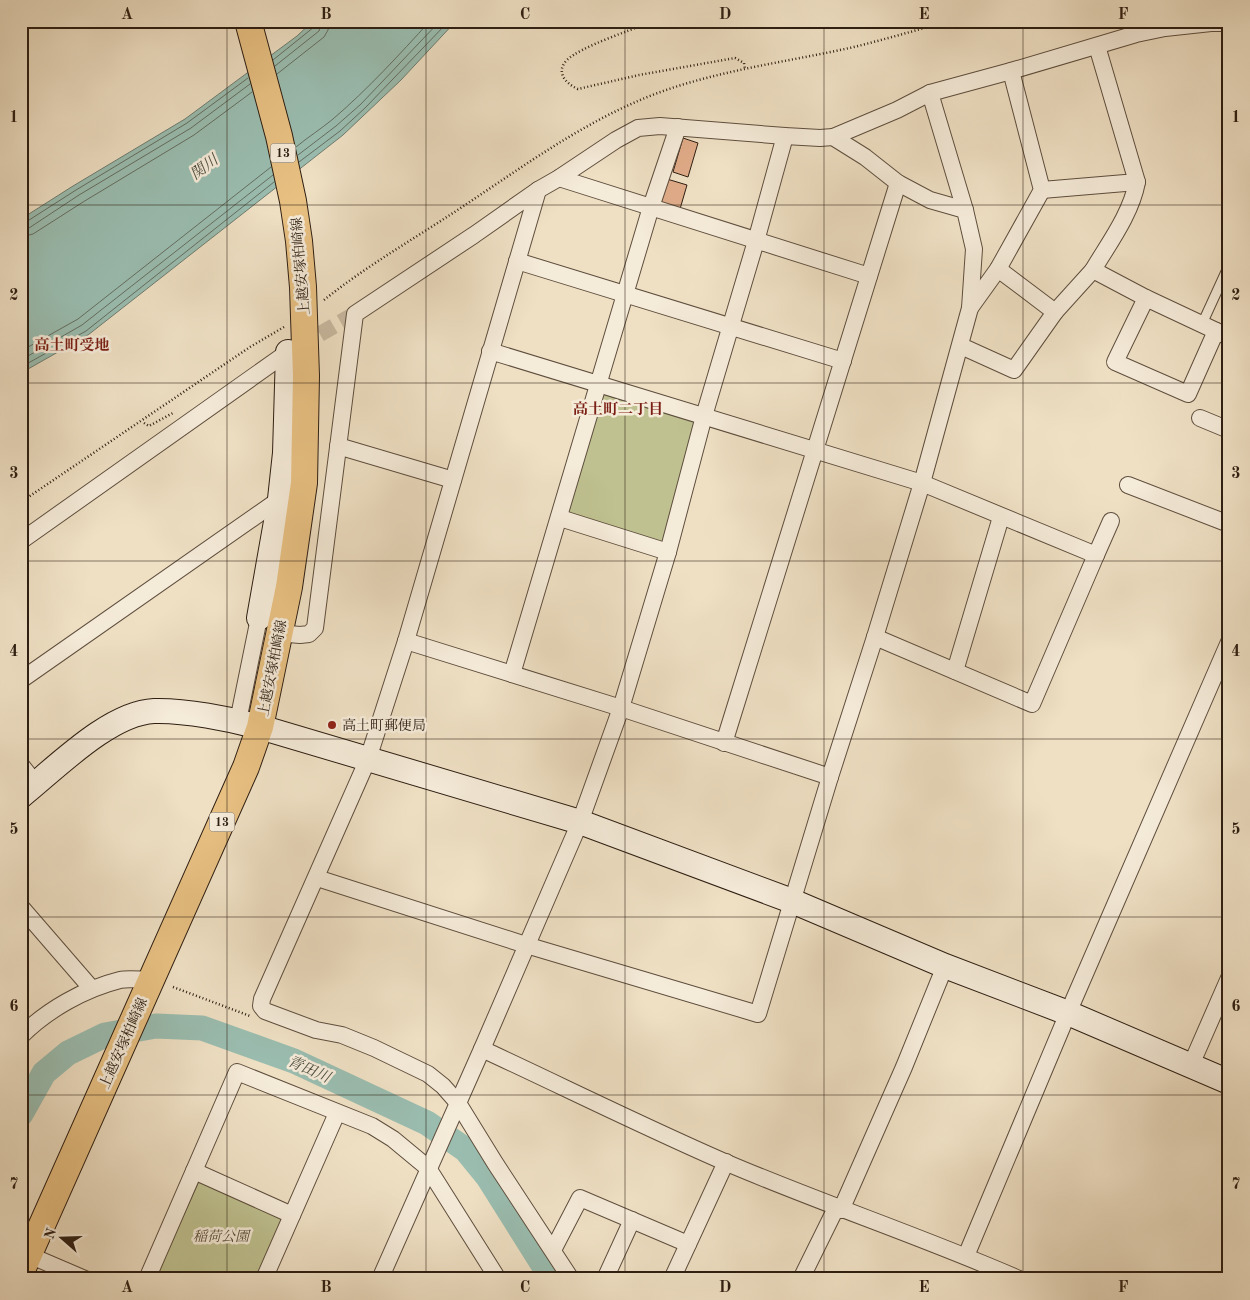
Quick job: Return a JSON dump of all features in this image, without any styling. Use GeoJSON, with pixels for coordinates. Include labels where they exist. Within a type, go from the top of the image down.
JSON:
{"type":"FeatureCollection","features":[{"type":"Feature","properties":{"kind":"main road","name":"上越安塚柏崎線"},"geometry":{"type":"LineString","coordinates":[[25,1263],[140,1004],[162,983],[246,767],[249,724],[269,626],[289,586],[304,483],[306,376],[303,287],[293,201],[277,128],[248,21]]}},
{"type":"Feature","properties":{"kind":"street"},"geometry":{"type":"LineString","coordinates":[[288,352],[287,415],[269,626],[300,635],[309,634],[315,628],[355,314],[538,190],[638,128],[660,126],[785,136],[833,137],[897,110],[930,93],[1136,34],[1165,28],[1229,23]]}},
{"type":"Feature","properties":{"kind":"street"},"geometry":{"type":"LineString","coordinates":[[961,346],[1014,370],[1055,312],[1093,270],[1125,216],[1135,195],[1137,182],[1098,46]]}},
{"type":"Feature","properties":{"kind":"street"},"geometry":{"type":"LineString","coordinates":[[970,308],[998,270],[1042,190],[1011,71]]}},
{"type":"Feature","properties":{"kind":"street"},"geometry":{"type":"LineString","coordinates":[[316,878],[526,945],[758,1014],[922,483],[970,308],[974,249],[965,210],[930,93]]}},
{"type":"Feature","properties":{"kind":"street"},"geometry":{"type":"LineString","coordinates":[[512,674],[560,518],[651,207],[678,127]]}},
{"type":"Feature","properties":{"kind":"street"},"geometry":{"type":"LineString","coordinates":[[380,1279],[580,822],[621,708],[668,552],[704,416],[785,136]]}},
{"type":"Feature","properties":{"kind":"street"},"geometry":{"type":"LineString","coordinates":[[833,137],[864,156],[898,183],[930,200],[965,210]]}},
{"type":"Feature","properties":{"kind":"street"},"geometry":{"type":"LineString","coordinates":[[559,178],[869,276]]}},
{"type":"Feature","properties":{"kind":"street"},"geometry":{"type":"LineString","coordinates":[[1042,190],[1137,182]]}},
{"type":"Feature","properties":{"kind":"street"},"geometry":{"type":"LineString","coordinates":[[724,742],[898,183]]}},
{"type":"Feature","properties":{"kind":"street"},"geometry":{"type":"LineString","coordinates":[[538,190],[406,641],[368,758],[262,999],[261,1006],[264,1011],[316,1030],[342,1035],[405,1062],[428,1074],[443,1086],[572,1279]]}},
{"type":"Feature","properties":{"kind":"street"},"geometry":{"type":"LineString","coordinates":[[517,261],[843,361]]}},
{"type":"Feature","properties":{"kind":"street"},"geometry":{"type":"LineString","coordinates":[[998,270],[1055,312]]}},
{"type":"Feature","properties":{"kind":"street"},"geometry":{"type":"LineString","coordinates":[[1093,270],[1146,298],[1216,331],[1188,394],[1116,362],[1146,298]]}},
{"type":"Feature","properties":{"kind":"street"},"geometry":{"type":"LineString","coordinates":[[490,351],[922,483],[1096,555]]}},
{"type":"Feature","properties":{"kind":"street"},"geometry":{"type":"LineString","coordinates":[[21,541],[288,352]]}},
{"type":"Feature","properties":{"kind":"street"},"geometry":{"type":"LineString","coordinates":[[1200,418],[1229,430]]}},
{"type":"Feature","properties":{"kind":"street"},"geometry":{"type":"LineString","coordinates":[[338,446],[454,480]]}},
{"type":"Feature","properties":{"kind":"street"},"geometry":{"type":"LineString","coordinates":[[1128,485],[1229,524]]}},
{"type":"Feature","properties":{"kind":"street"},"geometry":{"type":"LineString","coordinates":[[21,680],[280,499]]}},
{"type":"Feature","properties":{"kind":"street"},"geometry":{"type":"LineString","coordinates":[[955,671],[1001,517]]}},
{"type":"Feature","properties":{"kind":"street"},"geometry":{"type":"LineString","coordinates":[[560,518],[668,552]]}},
{"type":"Feature","properties":{"kind":"street"},"geometry":{"type":"LineString","coordinates":[[875,637],[1032,704],[1111,521]]}},
{"type":"Feature","properties":{"kind":"street"},"geometry":{"type":"LineString","coordinates":[[406,641],[621,708],[830,777]]}},
{"type":"Feature","properties":{"kind":"street"},"geometry":{"type":"LineString","coordinates":[[966,1256],[1068,1013],[1229,642]]}},
{"type":"Feature","properties":{"kind":"street"},"geometry":{"type":"LineString","coordinates":[[21,766],[29,790],[113,724],[153,711],[175,712],[249,724],[580,822],[792,900],[944,966],[1068,1013],[1229,1082]]}},
{"type":"Feature","properties":{"kind":"street"},"geometry":{"type":"LineString","coordinates":[[21,906],[92,989]]}},
{"type":"Feature","properties":{"kind":"street"},"geometry":{"type":"LineString","coordinates":[[801,1279],[839,1209],[904,1066],[944,966]]}},
{"type":"Feature","properties":{"kind":"street"},"geometry":{"type":"LineString","coordinates":[[1191,1065],[1229,978]]}},
{"type":"Feature","properties":{"kind":"street"},"geometry":{"type":"LineString","coordinates":[[21,1036],[38,1021],[69,1000],[92,989],[121,980],[162,983]]}},
{"type":"Feature","properties":{"kind":"street"},"geometry":{"type":"LineString","coordinates":[[482,1049],[726,1162],[839,1209],[966,1256],[1019,1279]]}},
{"type":"Feature","properties":{"kind":"street"},"geometry":{"type":"LineString","coordinates":[[147,1279],[237,1072],[372,1126],[431,1162],[498,1279]]}},
{"type":"Feature","properties":{"kind":"street"},"geometry":{"type":"LineString","coordinates":[[264,1279],[337,1112]]}},
{"type":"Feature","properties":{"kind":"street"},"geometry":{"type":"LineString","coordinates":[[672,1279],[726,1162]]}},
{"type":"Feature","properties":{"kind":"street"},"geometry":{"type":"LineString","coordinates":[[194,1171],[292,1214]]}},
{"type":"Feature","properties":{"kind":"street"},"geometry":{"type":"LineString","coordinates":[[553,1250],[580,1198],[688,1244]]}},
{"type":"Feature","properties":{"kind":"street"},"geometry":{"type":"LineString","coordinates":[[604,1279],[632,1220]]}},
{"type":"Feature","properties":{"kind":"street"},"geometry":{"type":"LineString","coordinates":[[25,1263],[85,1279]]}},
{"type":"Feature","properties":{"kind":"lane"},"geometry":{"type":"LineString","coordinates":[[1216,331],[1229,265]]}},
{"type":"Feature","properties":{"kind":"path"},"geometry":{"type":"LineString","coordinates":[[658,21],[648,23],[578,52],[566,61],[562,70],[563,79],[569,85],[578,89],[639,75],[735,58],[744,63],[745,69]]}},
{"type":"Feature","properties":{"kind":"path"},"geometry":{"type":"LineString","coordinates":[[21,502],[250,347],[304,314]]}},
{"type":"Feature","properties":{"kind":"path"},"geometry":{"type":"LineString","coordinates":[[162,983],[254,1018],[264,1011]]}},
{"type":"Feature","properties":{"kind":"green space"},"geometry":{"type":"Polygon","coordinates":[[[604,392],[702,421],[664,544],[568,514],[604,392]]]}},
{"type":"Feature","properties":{"kind":"green space","name":"稲荷公園"},"geometry":{"type":"Polygon","coordinates":[[[200,1179],[285,1217],[257,1279],[155,1279],[200,1179]]]}},
{"type":"Feature","properties":{"kind":"water","name":"関川"},"geometry":{"type":"Polygon","coordinates":[[[313,21],[456,21],[401,80],[343,135],[88,335],[21,373],[21,219],[185,119],[297,36],[313,21]]]}},
{"type":"Feature","properties":{"kind":"building"},"geometry":{"type":"Polygon","coordinates":[[[683,138],[698,143],[688,177],[673,172],[683,138]]]}},
{"type":"Feature","properties":{"kind":"building"},"geometry":{"type":"Polygon","coordinates":[[[667,179],[687,185],[680,209],[660,203],[667,179]]]}},
{"type":"Feature","properties":{"kind":"waterway","name":"青田川"},"geometry":{"type":"LineString","coordinates":[[21,1114],[44,1073],[68,1053],[105,1035],[156,1026],[202,1028],[294,1061],[427,1123],[466,1150],[488,1177],[552,1279]]}},
{"type":"Feature","properties":{"kind":"tunnel"},"geometry":{"type":"LineString","coordinates":[[299,346],[355,314]]}},
{"type":"Feature","properties":{"kind":"place","name":"高土町郵便局"},"geometry":{"type":"Point","coordinates":[332,725]}},
{"type":"Feature","properties":{"kind":"district","name":"高土町受地"},"geometry":{"type":"Point","coordinates":[72,345]}},
{"type":"Feature","properties":{"kind":"district","name":"高土町二丁目"},"geometry":{"type":"Point","coordinates":[618,409]}}]}
